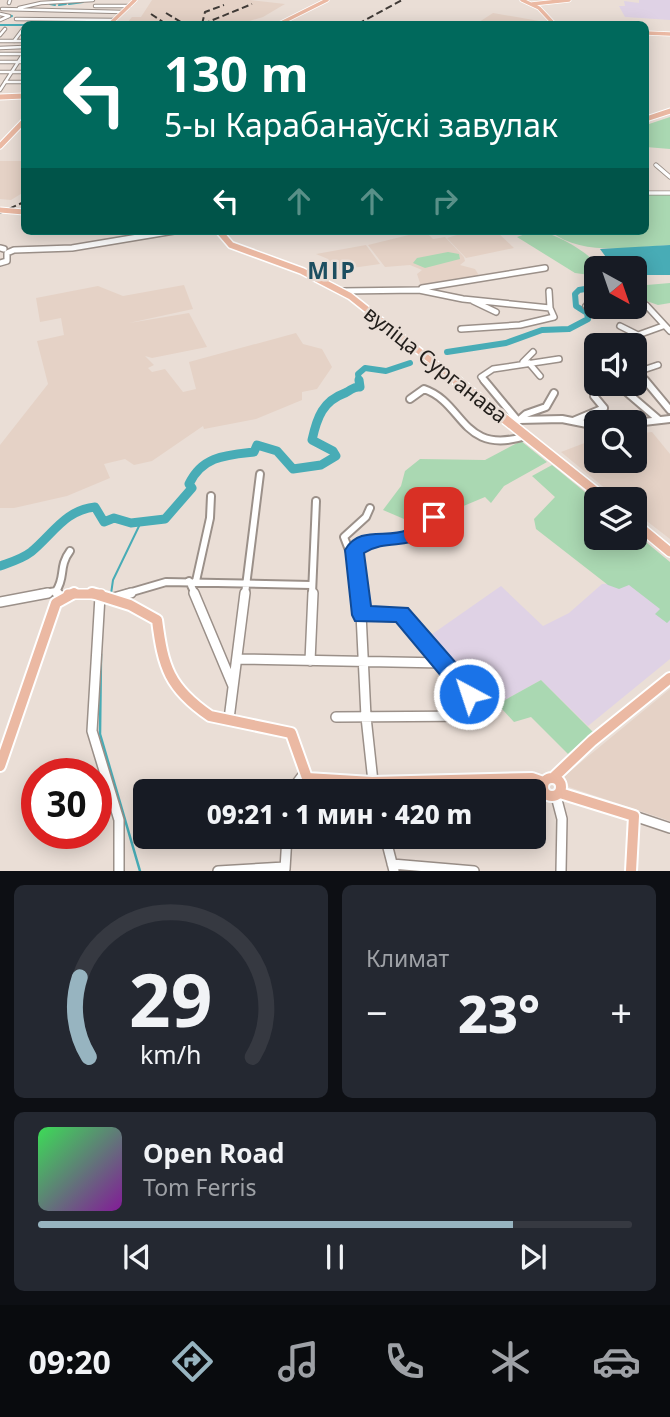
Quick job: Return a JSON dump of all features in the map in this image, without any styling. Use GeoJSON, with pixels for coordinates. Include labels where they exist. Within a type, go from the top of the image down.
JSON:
{"type":"FeatureCollection","features":[{"type":"Feature","properties":{"kind":"main road"},"geometry":{"type":"LineString","coordinates":[[115,21],[131,4],[140,0]]}},
{"type":"Feature","properties":{"kind":"main road"},"geometry":{"type":"LineString","coordinates":[[285,21],[327,0]]}},
{"type":"Feature","properties":{"kind":"main road"},"geometry":{"type":"LineString","coordinates":[[522,0],[532,4],[551,21]]}},
{"type":"Feature","properties":{"kind":"main road"},"geometry":{"type":"LineString","coordinates":[[532,4],[569,0]]}},
{"type":"Feature","properties":{"kind":"main road"},"geometry":{"type":"LineString","coordinates":[[116,21],[131,4]]}},
{"type":"Feature","properties":{"kind":"main road"},"geometry":{"type":"LineString","coordinates":[[649,33],[670,34]]}},
{"type":"Feature","properties":{"kind":"main road"},"geometry":{"type":"LineString","coordinates":[[0,97],[21,96]]}},
{"type":"Feature","properties":{"kind":"main road"},"geometry":{"type":"LineString","coordinates":[[649,116],[669,109]]}},
{"type":"Feature","properties":{"kind":"main road"},"geometry":{"type":"LineString","coordinates":[[0,139],[21,117]]}},
{"type":"Feature","properties":{"kind":"main road"},"geometry":{"type":"LineString","coordinates":[[0,146],[21,124]]}},
{"type":"Feature","properties":{"kind":"main road"},"geometry":{"type":"LineString","coordinates":[[0,211],[21,213]]}},
{"type":"Feature","properties":{"kind":"main road","name":"вуліца Сурганава"},"geometry":{"type":"LineString","coordinates":[[224,235],[237,247],[302,271],[342,291],[515,422],[526,436],[590,487]]}},
{"type":"Feature","properties":{"kind":"main road"},"geometry":{"type":"LineString","coordinates":[[647,533],[670,551]]}},
{"type":"Feature","properties":{"kind":"main road"},"geometry":{"type":"LineString","coordinates":[[0,766],[3,749],[59,594],[71,592],[105,597],[152,615],[157,620],[162,660],[177,686],[210,716],[291,733],[298,743],[303,775],[313,779]]}},
{"type":"Feature","properties":{"kind":"main road"},"geometry":{"type":"LineString","coordinates":[[546,781],[670,678]]}},
{"type":"Feature","properties":{"kind":"main road"},"geometry":{"type":"LineString","coordinates":[[514,779],[534,779]]}},
{"type":"Feature","properties":{"kind":"main road"},"geometry":{"type":"LineString","coordinates":[[546,784],[561,785],[558,795],[634,816],[631,871]]}},
{"type":"Feature","properties":{"kind":"street"},"geometry":{"type":"LineString","coordinates":[[1,11],[93,0]]}},
{"type":"Feature","properties":{"kind":"street"},"geometry":{"type":"LineString","coordinates":[[95,6],[131,4]]}},
{"type":"Feature","properties":{"kind":"street"},"geometry":{"type":"LineString","coordinates":[[1,11],[122,12]]}},
{"type":"Feature","properties":{"kind":"street"},"geometry":{"type":"LineString","coordinates":[[0,20],[9,16],[1,11]]}},
{"type":"Feature","properties":{"kind":"street"},"geometry":{"type":"LineString","coordinates":[[47,19],[54,12]]}},
{"type":"Feature","properties":{"kind":"street"},"geometry":{"type":"LineString","coordinates":[[16,19],[84,21]]}},
{"type":"Feature","properties":{"kind":"street"},"geometry":{"type":"LineString","coordinates":[[55,19],[60,21]]}},
{"type":"Feature","properties":{"kind":"street"},"geometry":{"type":"LineString","coordinates":[[0,35],[5,29]]}},
{"type":"Feature","properties":{"kind":"street"},"geometry":{"type":"LineString","coordinates":[[14,41],[21,32]]}},
{"type":"Feature","properties":{"kind":"street"},"geometry":{"type":"LineString","coordinates":[[0,41],[21,41]]}},
{"type":"Feature","properties":{"kind":"street"},"geometry":{"type":"LineString","coordinates":[[0,48],[21,47]]}},
{"type":"Feature","properties":{"kind":"street"},"geometry":{"type":"LineString","coordinates":[[0,54],[21,54]]}},
{"type":"Feature","properties":{"kind":"street"},"geometry":{"type":"LineString","coordinates":[[0,90],[21,59]]}},
{"type":"Feature","properties":{"kind":"street"},"geometry":{"type":"LineString","coordinates":[[0,62],[19,62]]}},
{"type":"Feature","properties":{"kind":"street"},"geometry":{"type":"LineString","coordinates":[[0,72],[21,72]]}},
{"type":"Feature","properties":{"kind":"street"},"geometry":{"type":"LineString","coordinates":[[5,82],[21,82]]}},
{"type":"Feature","properties":{"kind":"street"},"geometry":{"type":"LineString","coordinates":[[656,165],[670,177]]}},
{"type":"Feature","properties":{"kind":"street"},"geometry":{"type":"LineString","coordinates":[[649,193],[670,193]]}},
{"type":"Feature","properties":{"kind":"street"},"geometry":{"type":"LineString","coordinates":[[0,263],[8,261],[7,254],[12,250],[72,248],[149,235]]}},
{"type":"Feature","properties":{"kind":"street"},"geometry":{"type":"LineString","coordinates":[[342,291],[413,290],[519,270],[545,268]]}},
{"type":"Feature","properties":{"kind":"street"},"geometry":{"type":"LineString","coordinates":[[413,290],[550,309],[549,291]]}},
{"type":"Feature","properties":{"kind":"street"},"geometry":{"type":"LineString","coordinates":[[500,294],[503,301]]}},
{"type":"Feature","properties":{"kind":"street"},"geometry":{"type":"LineString","coordinates":[[471,300],[496,312]]}},
{"type":"Feature","properties":{"kind":"street"},"geometry":{"type":"LineString","coordinates":[[648,307],[670,331]]}},
{"type":"Feature","properties":{"kind":"street","name":"вуліца Сурганава"},"geometry":{"type":"LineString","coordinates":[[461,329],[520,325],[554,317],[550,309]]}},
{"type":"Feature","properties":{"kind":"street"},"geometry":{"type":"LineString","coordinates":[[620,326],[632,334],[642,336],[663,326]]}},
{"type":"Feature","properties":{"kind":"street"},"geometry":{"type":"LineString","coordinates":[[508,366],[527,360],[533,352]]}},
{"type":"Feature","properties":{"kind":"street","name":"вуліца Сурганава"},"geometry":{"type":"LineString","coordinates":[[515,422],[481,379],[486,371],[559,359]]}},
{"type":"Feature","properties":{"kind":"street"},"geometry":{"type":"LineString","coordinates":[[529,363],[540,376]]}},
{"type":"Feature","properties":{"kind":"street"},"geometry":{"type":"LineString","coordinates":[[647,368],[658,365]]}},
{"type":"Feature","properties":{"kind":"street"},"geometry":{"type":"LineString","coordinates":[[647,385],[670,410]]}},
{"type":"Feature","properties":{"kind":"street"},"geometry":{"type":"LineString","coordinates":[[410,399],[424,389],[433,392],[486,440],[502,442],[526,436]]}},
{"type":"Feature","properties":{"kind":"street"},"geometry":{"type":"LineString","coordinates":[[515,422],[526,414],[546,407],[554,393]]}},
{"type":"Feature","properties":{"kind":"street"},"geometry":{"type":"LineString","coordinates":[[573,421],[604,408],[593,396]]}},
{"type":"Feature","properties":{"kind":"street"},"geometry":{"type":"LineString","coordinates":[[631,396],[658,419]]}},
{"type":"Feature","properties":{"kind":"street"},"geometry":{"type":"LineString","coordinates":[[647,421],[670,419]]}},
{"type":"Feature","properties":{"kind":"street"},"geometry":{"type":"LineString","coordinates":[[515,422],[584,423]]}},
{"type":"Feature","properties":{"kind":"street"},"geometry":{"type":"LineString","coordinates":[[229,719],[239,659],[260,474]]}},
{"type":"Feature","properties":{"kind":"street"},"geometry":{"type":"LineString","coordinates":[[211,496],[210,518],[193,581],[233,688]]}},
{"type":"Feature","properties":{"kind":"street"},"geometry":{"type":"LineString","coordinates":[[310,661],[316,501]]}},
{"type":"Feature","properties":{"kind":"street"},"geometry":{"type":"LineString","coordinates":[[357,568],[344,537],[366,517],[370,508]]}},
{"type":"Feature","properties":{"kind":"street"},"geometry":{"type":"LineString","coordinates":[[372,779],[366,717],[362,615],[355,550],[362,543],[411,537],[434,517]]}},
{"type":"Feature","properties":{"kind":"street"},"geometry":{"type":"LineString","coordinates":[[0,602],[59,594],[62,583],[61,563],[70,551]]}},
{"type":"Feature","properties":{"kind":"street"},"geometry":{"type":"LineString","coordinates":[[119,871],[119,820],[92,731],[105,597],[153,583],[193,581],[311,585]]}},
{"type":"Feature","properties":{"kind":"street"},"geometry":{"type":"LineString","coordinates":[[336,717],[483,716],[482,710],[401,614],[362,615]]}},
{"type":"Feature","properties":{"kind":"street"},"geometry":{"type":"LineString","coordinates":[[239,659],[443,663]]}},
{"type":"Feature","properties":{"kind":"street"},"geometry":{"type":"LineString","coordinates":[[300,779],[303,775]]}},
{"type":"Feature","properties":{"kind":"street"},"geometry":{"type":"LineString","coordinates":[[558,795],[562,820],[561,871]]}},
{"type":"Feature","properties":{"kind":"street"},"geometry":{"type":"LineString","coordinates":[[634,816],[670,828]]}},
{"type":"Feature","properties":{"kind":"street"},"geometry":{"type":"LineString","coordinates":[[218,871],[285,869],[286,849]]}},
{"type":"Feature","properties":{"kind":"street"},"geometry":{"type":"LineString","coordinates":[[388,849],[393,868],[474,871]]}},
{"type":"Feature","properties":{"kind":"shaded area"},"geometry":{"type":"Polygon","coordinates":[[[152,0],[250,0],[285,4],[263,17],[249,21],[129,21],[132,17],[141,17],[152,0]]]}},
{"type":"Feature","properties":{"kind":"shaded area"},"geometry":{"type":"Polygon","coordinates":[[[639,0],[670,0],[670,20],[625,17],[619,6],[625,6],[624,1],[639,3],[639,0]]]}},
{"type":"Feature","properties":{"kind":"shaded area"},"geometry":{"type":"Polygon","coordinates":[[[493,13],[539,21],[481,21],[493,13]]]}},
{"type":"Feature","properties":{"kind":"shaded area"},"geometry":{"type":"Polygon","coordinates":[[[0,161],[21,161],[21,194],[11,200],[0,199],[0,161]]]}},
{"type":"Feature","properties":{"kind":"shaded area"},"geometry":{"type":"Polygon","coordinates":[[[409,235],[429,235],[433,239],[445,237],[464,257],[465,261],[460,265],[475,269],[480,277],[421,286],[417,274],[422,270],[410,265],[385,267],[368,245],[409,235]]]}},
{"type":"Feature","properties":{"kind":"shaded area"},"geometry":{"type":"Polygon","coordinates":[[[457,235],[500,235],[514,248],[466,258],[447,238],[457,235]]]}},
{"type":"Feature","properties":{"kind":"shaded area"},"geometry":{"type":"Polygon","coordinates":[[[366,245],[380,264],[338,270],[328,259],[316,254],[366,245]]]}},
{"type":"Feature","properties":{"kind":"shaded area"},"geometry":{"type":"Polygon","coordinates":[[[184,285],[193,309],[129,323],[189,313],[207,347],[152,358],[145,356],[154,365],[148,368],[152,372],[165,369],[183,392],[196,389],[189,362],[296,333],[303,344],[322,349],[332,367],[317,389],[302,392],[302,400],[256,419],[204,429],[203,426],[152,461],[134,465],[125,459],[104,464],[110,478],[67,496],[14,508],[0,508],[0,445],[48,384],[37,341],[64,335],[61,318],[40,322],[36,298],[98,286],[123,296],[184,285]]]}},
{"type":"Feature","properties":{"kind":"shaded area"},"geometry":{"type":"Polygon","coordinates":[[[652,432],[670,454],[670,539],[647,521],[647,487],[603,487],[586,473],[647,473],[647,433],[652,432]]]}},
{"type":"Feature","properties":{"kind":"shaded area"},"geometry":{"type":"Polygon","coordinates":[[[584,443],[584,471],[561,452],[584,443]]]}},
{"type":"Feature","properties":{"kind":"shaded area"},"geometry":{"type":"Polygon","coordinates":[[[625,577],[670,615],[670,659],[588,726],[541,680],[485,711],[428,637],[501,586],[543,626],[569,613],[602,584],[614,584],[625,577]]]}},
{"type":"Feature","properties":{"kind":"shaded area"},"geometry":{"type":"Polygon","coordinates":[[[670,689],[670,821],[569,787],[563,777],[670,689]]]}},
{"type":"Feature","properties":{"kind":"green space"},"geometry":{"type":"Polygon","coordinates":[[[670,117],[670,149],[649,147],[649,124],[670,117]]]}},
{"type":"Feature","properties":{"kind":"green space"},"geometry":{"type":"Polygon","coordinates":[[[649,194],[670,194],[670,245],[608,248],[577,244],[556,235],[649,235],[649,194]]]}},
{"type":"Feature","properties":{"kind":"green space"},"geometry":{"type":"Polygon","coordinates":[[[551,235],[579,249],[588,256],[584,256],[584,274],[575,273],[517,237],[551,235]]]}},
{"type":"Feature","properties":{"kind":"green space"},"geometry":{"type":"Polygon","coordinates":[[[448,252],[459,254],[460,259],[425,268],[413,263],[417,258],[448,252]]]}},
{"type":"Feature","properties":{"kind":"green space"},"geometry":{"type":"Polygon","coordinates":[[[670,283],[670,303],[658,305],[648,302],[648,285],[670,283]]]}},
{"type":"Feature","properties":{"kind":"green space"},"geometry":{"type":"Polygon","coordinates":[[[521,441],[547,462],[504,486],[491,503],[485,497],[418,525],[383,510],[401,486],[405,471],[420,459],[485,460],[521,441]]]}},
{"type":"Feature","properties":{"kind":"green space"},"geometry":{"type":"Polygon","coordinates":[[[552,465],[584,491],[584,550],[647,550],[647,543],[670,562],[670,620],[667,623],[655,614],[660,609],[629,585],[619,589],[608,585],[536,529],[534,519],[555,497],[532,476],[552,465]]]}},
{"type":"Feature","properties":{"kind":"green space"},"geometry":{"type":"Polygon","coordinates":[[[541,680],[593,732],[568,754],[531,717],[514,722],[502,709],[489,718],[485,711],[541,680]]]}},
{"type":"Feature","properties":{"kind":"water"},"geometry":{"type":"Polygon","coordinates":[[[670,245],[670,275],[648,275],[648,256],[605,256],[600,249],[670,245]]]}},
{"type":"Feature","properties":{"kind":"waterway"},"geometry":{"type":"LineString","coordinates":[[69,4],[83,2]]}},
{"type":"Feature","properties":{"kind":"waterway"},"geometry":{"type":"LineString","coordinates":[[50,4],[55,5]]}},
{"type":"Feature","properties":{"kind":"waterway"},"geometry":{"type":"LineString","coordinates":[[59,5],[66,4]]}},
{"type":"Feature","properties":{"kind":"waterway"},"geometry":{"type":"LineString","coordinates":[[1,20],[12,16],[8,15]]}},
{"type":"Feature","properties":{"kind":"waterway"},"geometry":{"type":"LineString","coordinates":[[0,25],[21,25]]}},
{"type":"Feature","properties":{"kind":"waterway"},"geometry":{"type":"LineString","coordinates":[[584,289],[575,294],[576,306],[584,311]]}},
{"type":"Feature","properties":{"kind":"waterway"},"geometry":{"type":"LineString","coordinates":[[447,352],[506,343],[542,330],[569,329],[588,319]]}},
{"type":"Feature","properties":{"kind":"waterway"},"geometry":{"type":"LineString","coordinates":[[359,382],[358,374],[365,368],[386,371],[410,363]]}},
{"type":"Feature","properties":{"kind":"waterway"},"geometry":{"type":"LineString","coordinates":[[0,566],[28,554],[67,518],[85,509],[95,507],[104,522],[114,518],[131,523],[165,519],[192,488],[189,484],[194,475],[208,462],[225,456],[254,452],[257,445],[277,451],[293,469],[321,465],[336,456],[333,451],[312,440],[319,417],[331,400],[360,387],[359,380]]}},
{"type":"Feature","properties":{"kind":"waterway"},"geometry":{"type":"LineString","coordinates":[[111,594],[113,580],[141,522]]}},
{"type":"Feature","properties":{"kind":"waterway"},"geometry":{"type":"LineString","coordinates":[[101,654],[100,734],[140,871]]}},
{"type":"Feature","properties":{"kind":"railway"},"geometry":{"type":"LineString","coordinates":[[364,21],[402,0]]}},
{"type":"Feature","properties":{"kind":"railway"},"geometry":{"type":"LineString","coordinates":[[210,21],[252,4]]}},
{"type":"Feature","properties":{"kind":"railway"},"geometry":{"type":"LineString","coordinates":[[203,21],[205,12],[224,5]]}},
{"type":"Feature","properties":{"kind":"railway"},"geometry":{"type":"LineString","coordinates":[[166,13],[179,21]]}},
{"type":"Feature","properties":{"kind":"railway"},"geometry":{"type":"LineString","coordinates":[[151,14],[162,21]]}},
{"type":"Feature","properties":{"kind":"railway"},"geometry":{"type":"LineString","coordinates":[[0,213],[21,203]]}},
{"type":"Feature","properties":{"kind":"district","name":"МІР"},"geometry":{"type":"Point","coordinates":[332,270]}},
{"type":"Feature","properties":{"kind":"route"},"geometry":{"type":"LineString","coordinates":[[434,517],[411,537],[370,540],[355,550],[362,615],[401,614],[469,694]]}}]}
